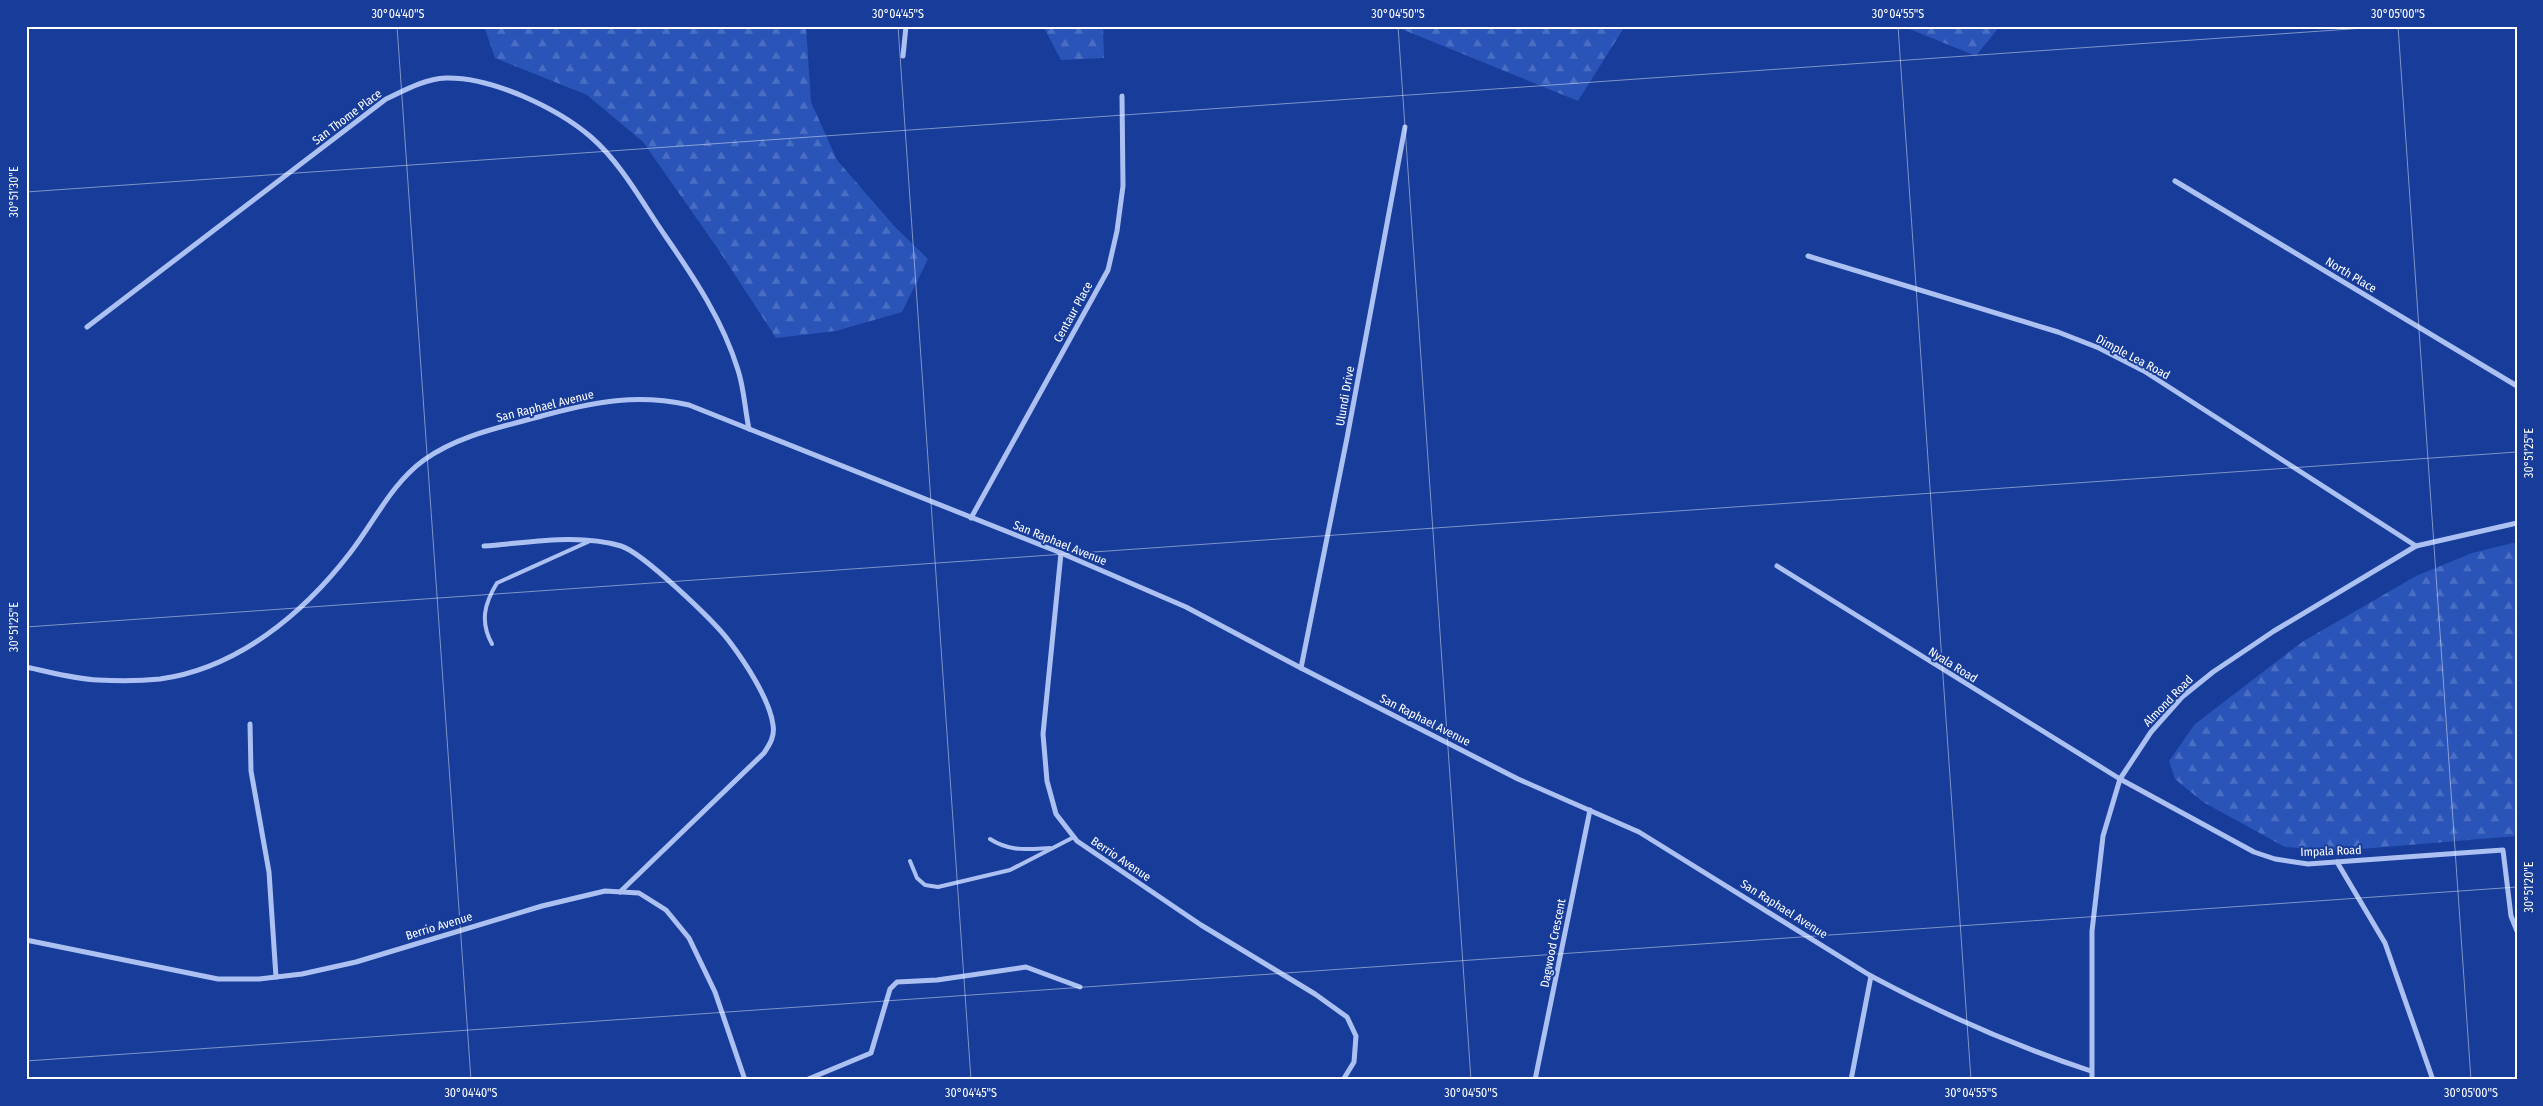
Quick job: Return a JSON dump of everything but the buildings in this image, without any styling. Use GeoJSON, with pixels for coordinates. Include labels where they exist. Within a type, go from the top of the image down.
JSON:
{"type":"FeatureCollection","features":[{"type":"Feature","properties":{"kind":"street"},"geometry":{"type":"LineString","coordinates":[[903,56],[906,26]]}},
{"type":"Feature","properties":{"kind":"street","name":"San Thome Place"},"geometry":{"type":"LineString","coordinates":[[87,327],[386,99],[421,82],[446,78],[476,82],[516,94],[562,116],[592,138],[622,172],[696,281],[724,332],[739,372],[749,429]]}},
{"type":"Feature","properties":{"kind":"street","name":"Centaur Place"},"geometry":{"type":"LineString","coordinates":[[970,518],[1108,270],[1117,231],[1123,186],[1122,96]]}},
{"type":"Feature","properties":{"kind":"street","name":"Ulundi Drive"},"geometry":{"type":"LineString","coordinates":[[1301,668],[1349,428],[1405,127]]}},
{"type":"Feature","properties":{"kind":"street","name":"North Place"},"geometry":{"type":"LineString","coordinates":[[2175,181],[2517,386]]}},
{"type":"Feature","properties":{"kind":"street","name":"Dimple Lea Road"},"geometry":{"type":"LineString","coordinates":[[1808,256],[2058,332],[2099,348],[2144,371],[2416,546]]}},
{"type":"Feature","properties":{"kind":"street","name":"San Raphael Avenue"},"geometry":{"type":"LineString","coordinates":[[26,667],[96,680],[159,679],[218,663],[264,636],[300,610],[351,552],[396,488],[422,461],[448,445],[481,432],[594,402],[628,399],[664,400],[689,405],[1061,554],[1186,607],[1301,668],[1518,778],[1639,832],[1871,976],[1973,1027],[2091,1071]]}},
{"type":"Feature","properties":{"kind":"street","name":"Almond Road"},"geometry":{"type":"LineString","coordinates":[[2092,1080],[2092,931],[2104,836],[2120,779],[2151,732],[2182,697],[2213,672],[2274,631],[2416,546],[2517,523]]}},
{"type":"Feature","properties":{"kind":"street"},"geometry":{"type":"LineString","coordinates":[[484,546],[560,540],[590,541],[622,546],[648,562],[728,640],[756,683],[770,713],[774,727],[772,740],[764,753],[620,892]]}},
{"type":"Feature","properties":{"kind":"street","name":"Berrio Avenue"},"geometry":{"type":"LineString","coordinates":[[1061,554],[1043,734],[1047,781],[1056,814],[1074,836],[1201,925],[1315,994],[1347,1017],[1356,1036],[1354,1062],[1343,1080]]}},
{"type":"Feature","properties":{"kind":"street","name":"Nyala Road"},"geometry":{"type":"LineString","coordinates":[[1777,566],[2120,779]]}},
{"type":"Feature","properties":{"kind":"street"},"geometry":{"type":"LineString","coordinates":[[250,724],[251,771],[269,872],[276,977]]}},
{"type":"Feature","properties":{"kind":"street","name":"Impala Road"},"geometry":{"type":"LineString","coordinates":[[2120,779],[2254,852],[2292,862],[2337,862],[2503,850],[2510,916],[2517,931]]}},
{"type":"Feature","properties":{"kind":"street","name":"Dagwood Crescent"},"geometry":{"type":"LineString","coordinates":[[1536,1080],[1590,810]]}},
{"type":"Feature","properties":{"kind":"street"},"geometry":{"type":"LineString","coordinates":[[2337,862],[2384,943],[2434,1080]]}},
{"type":"Feature","properties":{"kind":"street","name":"Berrio Avenue"},"geometry":{"type":"LineString","coordinates":[[26,940],[218,979],[259,979],[302,974],[356,962],[542,906],[604,891],[638,893],[666,910],[689,938],[715,992],[745,1080]]}},
{"type":"Feature","properties":{"kind":"street"},"geometry":{"type":"LineString","coordinates":[[806,1080],[871,1053],[890,989],[897,982],[937,980],[1026,967],[1080,987]]}},
{"type":"Feature","properties":{"kind":"street"},"geometry":{"type":"LineString","coordinates":[[1851,1080],[1871,976]]}},
{"type":"Feature","properties":{"kind":"lane"},"geometry":{"type":"LineString","coordinates":[[492,644],[485,631],[484,619],[488,598],[497,584],[590,541]]}},
{"type":"Feature","properties":{"kind":"lane"},"geometry":{"type":"LineString","coordinates":[[910,861],[917,878],[925,885],[938,887],[1010,870],[1074,836]]}},
{"type":"Feature","properties":{"kind":"lane"},"geometry":{"type":"LineString","coordinates":[[990,839],[1001,846],[1016,850],[1053,847]]}},
{"type":"Feature","properties":{"kind":"green space"},"geometry":{"type":"Polygon","coordinates":[[[484,26],[806,26],[811,102],[837,160],[895,227],[928,259],[902,312],[836,331],[776,338],[718,249],[643,142],[587,95],[495,58],[484,26]]]}},
{"type":"Feature","properties":{"kind":"green space"},"geometry":{"type":"Polygon","coordinates":[[[1043,26],[1103,26],[1104,58],[1061,60],[1043,26]]]}},
{"type":"Feature","properties":{"kind":"green space"},"geometry":{"type":"Polygon","coordinates":[[[1394,26],[1625,26],[1578,101],[1394,26]]]}},
{"type":"Feature","properties":{"kind":"green space"},"geometry":{"type":"Polygon","coordinates":[[[1902,26],[2000,26],[1976,56],[1902,26]]]}},
{"type":"Feature","properties":{"kind":"green space"},"geometry":{"type":"Polygon","coordinates":[[[2517,542],[2517,836],[2337,851],[2285,847],[2203,802],[2175,779],[2169,761],[2195,724],[2302,642],[2416,576],[2472,553],[2517,542]]]}}]}
